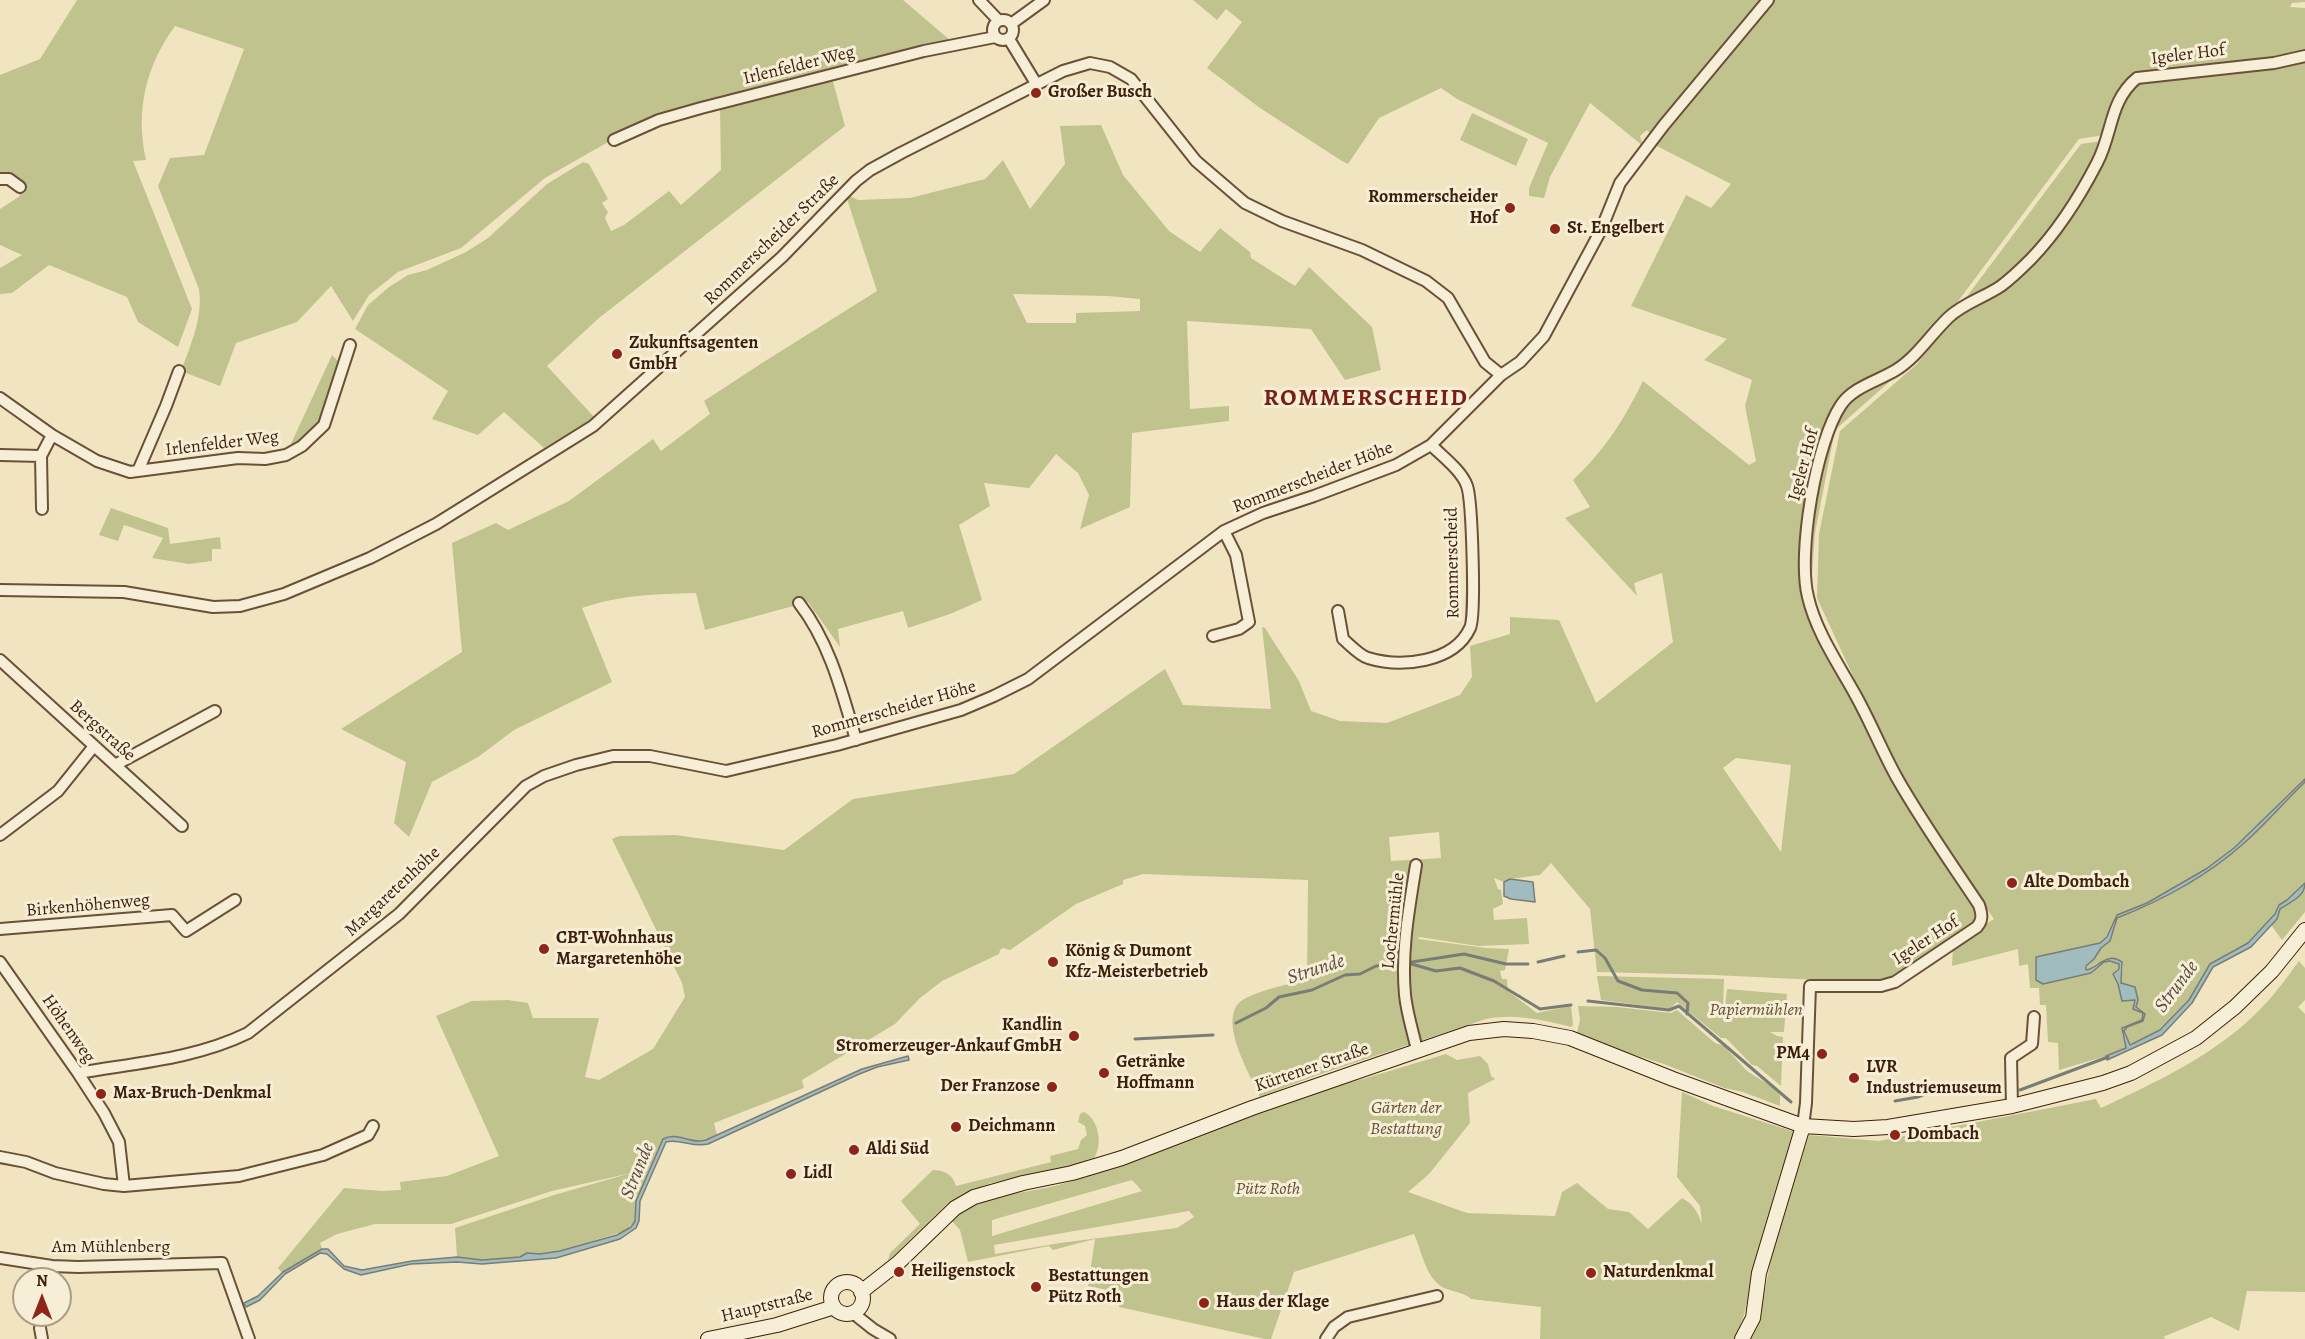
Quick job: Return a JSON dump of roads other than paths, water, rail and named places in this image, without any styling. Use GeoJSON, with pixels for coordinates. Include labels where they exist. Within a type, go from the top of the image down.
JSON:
{"type":"FeatureCollection","features":[{"type":"Feature","properties":{"kind":"main road","name":"Kürtener Straße"},"geometry":{"type":"LineString","coordinates":[[861,1292],[898,1263],[948,1214],[974,1197],[1122,1158],[1252,1108],[1469,1033],[1504,1029],[1533,1030],[1572,1038],[1803,1126],[1888,1127],[2012,1106],[2103,1083],[2131,1073],[2196,1038],[2235,1007],[2272,970],[2305,930]]}},
{"type":"Feature","properties":{"kind":"main road"},"geometry":{"type":"LineString","coordinates":[[1742,1339],[1753,1318],[1759,1273],[1803,1126]]}},
{"type":"Feature","properties":{"kind":"main road"},"geometry":{"type":"LineString","coordinates":[[853,1283],[861,1292],[862,1303],[853,1312],[843,1314],[834,1307],[831,1295],[835,1287],[840,1284],[853,1283]]}},
{"type":"Feature","properties":{"kind":"main road","name":"Hauptstraße"},"geometry":{"type":"LineString","coordinates":[[708,1339],[777,1325],[834,1307]]}},
{"type":"Feature","properties":{"kind":"street"},"geometry":{"type":"LineString","coordinates":[[979,0],[999,21],[1011,24]]}},
{"type":"Feature","properties":{"kind":"street"},"geometry":{"type":"LineString","coordinates":[[1011,24],[1044,0]]}},
{"type":"Feature","properties":{"kind":"street","name":"Rommerscheider Höhe"},"geometry":{"type":"LineString","coordinates":[[726,771],[856,740],[961,710],[1028,678],[1224,531],[1263,513],[1396,465],[1431,445],[1501,375],[1520,362],[1544,336],[1601,230],[1620,183],[1664,125],[1768,0]]}},
{"type":"Feature","properties":{"kind":"street"},"geometry":{"type":"LineString","coordinates":[[995,37],[993,28],[999,21]]}},
{"type":"Feature","properties":{"kind":"street"},"geometry":{"type":"LineString","coordinates":[[1011,24],[1013,30],[1009,39],[1037,85]]}},
{"type":"Feature","properties":{"kind":"street","name":"Irlenfelder Weg"},"geometry":{"type":"LineString","coordinates":[[614,140],[659,120],[701,108],[924,51],[995,37],[1003,40],[1009,39]]}},
{"type":"Feature","properties":{"kind":"street","name":"Igeler Hof"},"geometry":{"type":"LineString","coordinates":[[1803,1126],[1806,1103],[1810,986],[1881,986],[1895,982],[1977,927],[1981,923],[1982,914],[1980,905],[1895,774],[1863,708],[1816,622],[1808,598],[1805,561],[1809,505],[1826,436],[1842,404],[1862,387],[1898,369],[1951,315],[2002,285],[2032,258],[2057,227],[2099,161],[2119,98],[2138,78],[2274,63],[2305,56]]}},
{"type":"Feature","properties":{"kind":"street","name":"Rommerscheider Straße"},"geometry":{"type":"LineString","coordinates":[[0,590],[124,592],[213,607],[240,606],[284,594],[370,558],[435,524],[593,426],[782,257],[856,181],[870,170],[1063,71],[1090,63],[1110,66],[1131,79],[1196,161],[1245,203],[1282,221],[1362,250],[1434,287],[1448,298],[1485,362],[1501,375]]}},
{"type":"Feature","properties":{"kind":"street"},"geometry":{"type":"LineString","coordinates":[[0,179],[9,179],[20,187]]}},
{"type":"Feature","properties":{"kind":"street","name":"Irlenfelder Weg"},"geometry":{"type":"LineString","coordinates":[[0,398],[52,435],[96,461],[130,472],[238,458],[265,459],[286,455],[302,446],[324,425],[350,345]]}},
{"type":"Feature","properties":{"kind":"street","name":"Irlenfelder Weg"},"geometry":{"type":"LineString","coordinates":[[138,471],[166,406],[178,370]]}},
{"type":"Feature","properties":{"kind":"street"},"geometry":{"type":"LineString","coordinates":[[42,509],[41,456],[52,435]]}},
{"type":"Feature","properties":{"kind":"street","name":"Rommerscheid"},"geometry":{"type":"LineString","coordinates":[[1338,611],[1343,639],[1366,658],[1393,662],[1433,659],[1456,645],[1471,627],[1473,596],[1467,486],[1431,445]]}},
{"type":"Feature","properties":{"kind":"street"},"geometry":{"type":"LineString","coordinates":[[0,455],[41,456]]}},
{"type":"Feature","properties":{"kind":"street"},"geometry":{"type":"LineString","coordinates":[[1213,636],[1239,629],[1249,622],[1236,555],[1224,531]]}},
{"type":"Feature","properties":{"kind":"street"},"geometry":{"type":"LineString","coordinates":[[799,603],[825,643],[856,740]]}},
{"type":"Feature","properties":{"kind":"street","name":"Bergstraße"},"geometry":{"type":"LineString","coordinates":[[0,660],[182,826]]}},
{"type":"Feature","properties":{"kind":"street"},"geometry":{"type":"LineString","coordinates":[[115,765],[215,711]]}},
{"type":"Feature","properties":{"kind":"street"},"geometry":{"type":"LineString","coordinates":[[0,835],[58,791],[94,746]]}},
{"type":"Feature","properties":{"kind":"street","name":"Margaretenhöhe"},"geometry":{"type":"LineString","coordinates":[[78,1073],[194,1053],[224,1045],[248,1033],[399,914],[526,786],[544,776],[613,756],[650,756],[726,771]]}},
{"type":"Feature","properties":{"kind":"street","name":"Lochermühle"},"geometry":{"type":"LineString","coordinates":[[1416,865],[1404,941],[1403,970],[1405,998],[1417,1050]]}},
{"type":"Feature","properties":{"kind":"street","name":"Birkenhöhenweg"},"geometry":{"type":"LineString","coordinates":[[0,929],[171,915],[186,931],[234,900]]}},
{"type":"Feature","properties":{"kind":"street","name":"Höhenweg"},"geometry":{"type":"LineString","coordinates":[[0,962],[104,1113],[118,1142],[124,1186]]}},
{"type":"Feature","properties":{"kind":"street"},"geometry":{"type":"LineString","coordinates":[[2012,1106],[2012,1058],[2031,1044],[2034,1017]]}},
{"type":"Feature","properties":{"kind":"street"},"geometry":{"type":"LineString","coordinates":[[0,1157],[26,1162],[55,1173],[124,1186],[239,1176],[323,1155],[368,1135],[373,1126]]}},
{"type":"Feature","properties":{"kind":"street","name":"Am Mühlenberg"},"geometry":{"type":"LineString","coordinates":[[0,1258],[52,1266],[78,1267],[222,1263],[249,1339]]}},
{"type":"Feature","properties":{"kind":"street"},"geometry":{"type":"LineString","coordinates":[[1326,1339],[1334,1327],[1348,1317],[1437,1296]]}},
{"type":"Feature","properties":{"kind":"street"},"geometry":{"type":"LineString","coordinates":[[853,1312],[873,1329],[890,1339]]}},
{"type":"Feature","properties":{"kind":"water"},"geometry":{"type":"Polygon","coordinates":[[[2305,779],[2305,782],[2259,829],[2229,856],[2199,877],[2167,895],[2117,918],[2110,941],[2086,966],[2086,970],[2107,959],[2117,959],[2122,962],[2121,983],[2135,987],[2138,1000],[2136,1007],[2145,1014],[2143,1021],[2127,1027],[2124,1031],[2130,1045],[2160,1030],[2189,1000],[2210,964],[2248,943],[2275,914],[2279,905],[2305,883],[2300,896],[2280,909],[2277,919],[2251,947],[2213,967],[2192,1003],[2162,1035],[2107,1060],[2106,1056],[2126,1048],[2122,1028],[2142,1020],[2143,1013],[2133,1009],[2135,1000],[2122,1001],[2113,974],[2119,969],[2119,964],[2104,962],[2091,973],[2043,984],[2036,980],[2036,957],[2100,943],[2107,937],[2117,915],[2147,903],[2206,869],[2234,848],[2305,779]]]}},
{"type":"Feature","properties":{"kind":"water"},"geometry":{"type":"Polygon","coordinates":[[[1510,879],[1533,882],[1535,902],[1504,896],[1504,882],[1510,879]]]}},
{"type":"Feature","properties":{"kind":"water"},"geometry":{"type":"Polygon","coordinates":[[[908,1056],[909,1060],[877,1067],[857,1075],[708,1144],[666,1142],[640,1201],[639,1221],[636,1228],[620,1239],[556,1258],[482,1264],[457,1262],[411,1264],[361,1275],[344,1269],[327,1254],[320,1253],[285,1274],[260,1300],[246,1307],[244,1303],[258,1296],[283,1272],[322,1249],[328,1249],[344,1266],[362,1270],[412,1261],[457,1257],[482,1260],[520,1257],[527,1253],[560,1251],[617,1235],[631,1227],[635,1221],[636,1201],[663,1139],[674,1136],[695,1141],[706,1140],[862,1069],[908,1056]]]}},
{"type":"Feature","properties":{"kind":"waterway","name":"Strunde"},"geometry":{"type":"LineString","coordinates":[[1578,952],[1596,950],[1605,958],[1618,981],[1642,990],[1677,993],[1688,1003],[1687,1014]]}},
{"type":"Feature","properties":{"kind":"waterway","name":"Strunde"},"geometry":{"type":"LineString","coordinates":[[1412,962],[1464,954],[1506,964],[1528,964]]}},
{"type":"Feature","properties":{"kind":"waterway","name":"Strunde"},"geometry":{"type":"LineString","coordinates":[[1538,962],[1564,956]]}},
{"type":"Feature","properties":{"kind":"waterway","name":"Strunde"},"geometry":{"type":"LineString","coordinates":[[1408,963],[1436,971],[1460,968],[1494,981],[1540,1009],[1571,1005]]}},
{"type":"Feature","properties":{"kind":"waterway","name":"Strunde"},"geometry":{"type":"LineString","coordinates":[[1236,1023],[1266,1008],[1279,997],[1312,990],[1345,975],[1360,974],[1376,966],[1401,964]]}},
{"type":"Feature","properties":{"kind":"waterway","name":"Strunde"},"geometry":{"type":"LineString","coordinates":[[1588,1001],[1669,1010],[1679,1006],[1791,1102]]}},
{"type":"Feature","properties":{"kind":"waterway","name":"Strunde"},"geometry":{"type":"LineString","coordinates":[[1135,1039],[1213,1035]]}},
{"type":"Feature","properties":{"kind":"waterway","name":"Strunde"},"geometry":{"type":"LineString","coordinates":[[2020,1090],[2108,1057]]}},
{"type":"Feature","properties":{"kind":"waterway","name":"Strunde"},"geometry":{"type":"LineString","coordinates":[[1895,1101],[1918,1097],[1937,1089],[2003,1092]]}},
{"type":"Feature","properties":{"kind":"place","name":"Großer Busch"},"geometry":{"type":"Point","coordinates":[1036,93]}},
{"type":"Feature","properties":{"kind":"place","name":"Rommerscheider Hof"},"geometry":{"type":"Point","coordinates":[1510,208]}},
{"type":"Feature","properties":{"kind":"place","name":"St. Engelbert"},"geometry":{"type":"Point","coordinates":[1555,229]}},
{"type":"Feature","properties":{"kind":"place","name":"Zukunftsagenten GmbH"},"geometry":{"type":"Point","coordinates":[617,354]}},
{"type":"Feature","properties":{"kind":"place","name":"Alte Dombach"},"geometry":{"type":"Point","coordinates":[2012,883]}},
{"type":"Feature","properties":{"kind":"place","name":"CBT-Wohnhaus Margaretenhöhe"},"geometry":{"type":"Point","coordinates":[544,949]}},
{"type":"Feature","properties":{"kind":"place","name":"König & Dumont Kfz-Meisterbetrieb"},"geometry":{"type":"Point","coordinates":[1053,962]}},
{"type":"Feature","properties":{"kind":"place","name":"Kandlin Stromerzeuger-Ankauf GmbH"},"geometry":{"type":"Point","coordinates":[1074,1036]}},
{"type":"Feature","properties":{"kind":"place","name":"PM4"},"geometry":{"type":"Point","coordinates":[1822,1054]}},
{"type":"Feature","properties":{"kind":"place","name":"Getränke Hoffmann"},"geometry":{"type":"Point","coordinates":[1104,1073]}},
{"type":"Feature","properties":{"kind":"place","name":"LVR Industriemuseum"},"geometry":{"type":"Point","coordinates":[1854,1078]}},
{"type":"Feature","properties":{"kind":"place","name":"Der Franzose"},"geometry":{"type":"Point","coordinates":[1052,1087]}},
{"type":"Feature","properties":{"kind":"place","name":"Max-Bruch-Denkmal"},"geometry":{"type":"Point","coordinates":[101,1094]}},
{"type":"Feature","properties":{"kind":"place","name":"Deichmann"},"geometry":{"type":"Point","coordinates":[956,1127]}},
{"type":"Feature","properties":{"kind":"place","name":"Dombach"},"geometry":{"type":"Point","coordinates":[1895,1135]}},
{"type":"Feature","properties":{"kind":"place","name":"Aldi Süd"},"geometry":{"type":"Point","coordinates":[854,1150]}},
{"type":"Feature","properties":{"kind":"place","name":"Lidl"},"geometry":{"type":"Point","coordinates":[791,1174]}},
{"type":"Feature","properties":{"kind":"place","name":"Heiligenstock"},"geometry":{"type":"Point","coordinates":[899,1272]}},
{"type":"Feature","properties":{"kind":"place","name":"Naturdenkmal"},"geometry":{"type":"Point","coordinates":[1591,1273]}},
{"type":"Feature","properties":{"kind":"place","name":"Bestattungen Pütz Roth"},"geometry":{"type":"Point","coordinates":[1036,1287]}},
{"type":"Feature","properties":{"kind":"place","name":"Haus der Klage"},"geometry":{"type":"Point","coordinates":[1204,1303]}},
{"type":"Feature","properties":{"kind":"district","name":"ROMMERSCHEID"},"geometry":{"type":"Point","coordinates":[1366,399]}},
{"type":"Feature","properties":{"kind":"park label","name":"Papiermühlen"},"geometry":{"type":"Point","coordinates":[1756,1011]}},
{"type":"Feature","properties":{"kind":"park label","name":"Gärten der Bestattung"},"geometry":{"type":"Point","coordinates":[1406,1119]}},
{"type":"Feature","properties":{"kind":"park label","name":"Pütz Roth"},"geometry":{"type":"Point","coordinates":[1268,1190]}}]}
